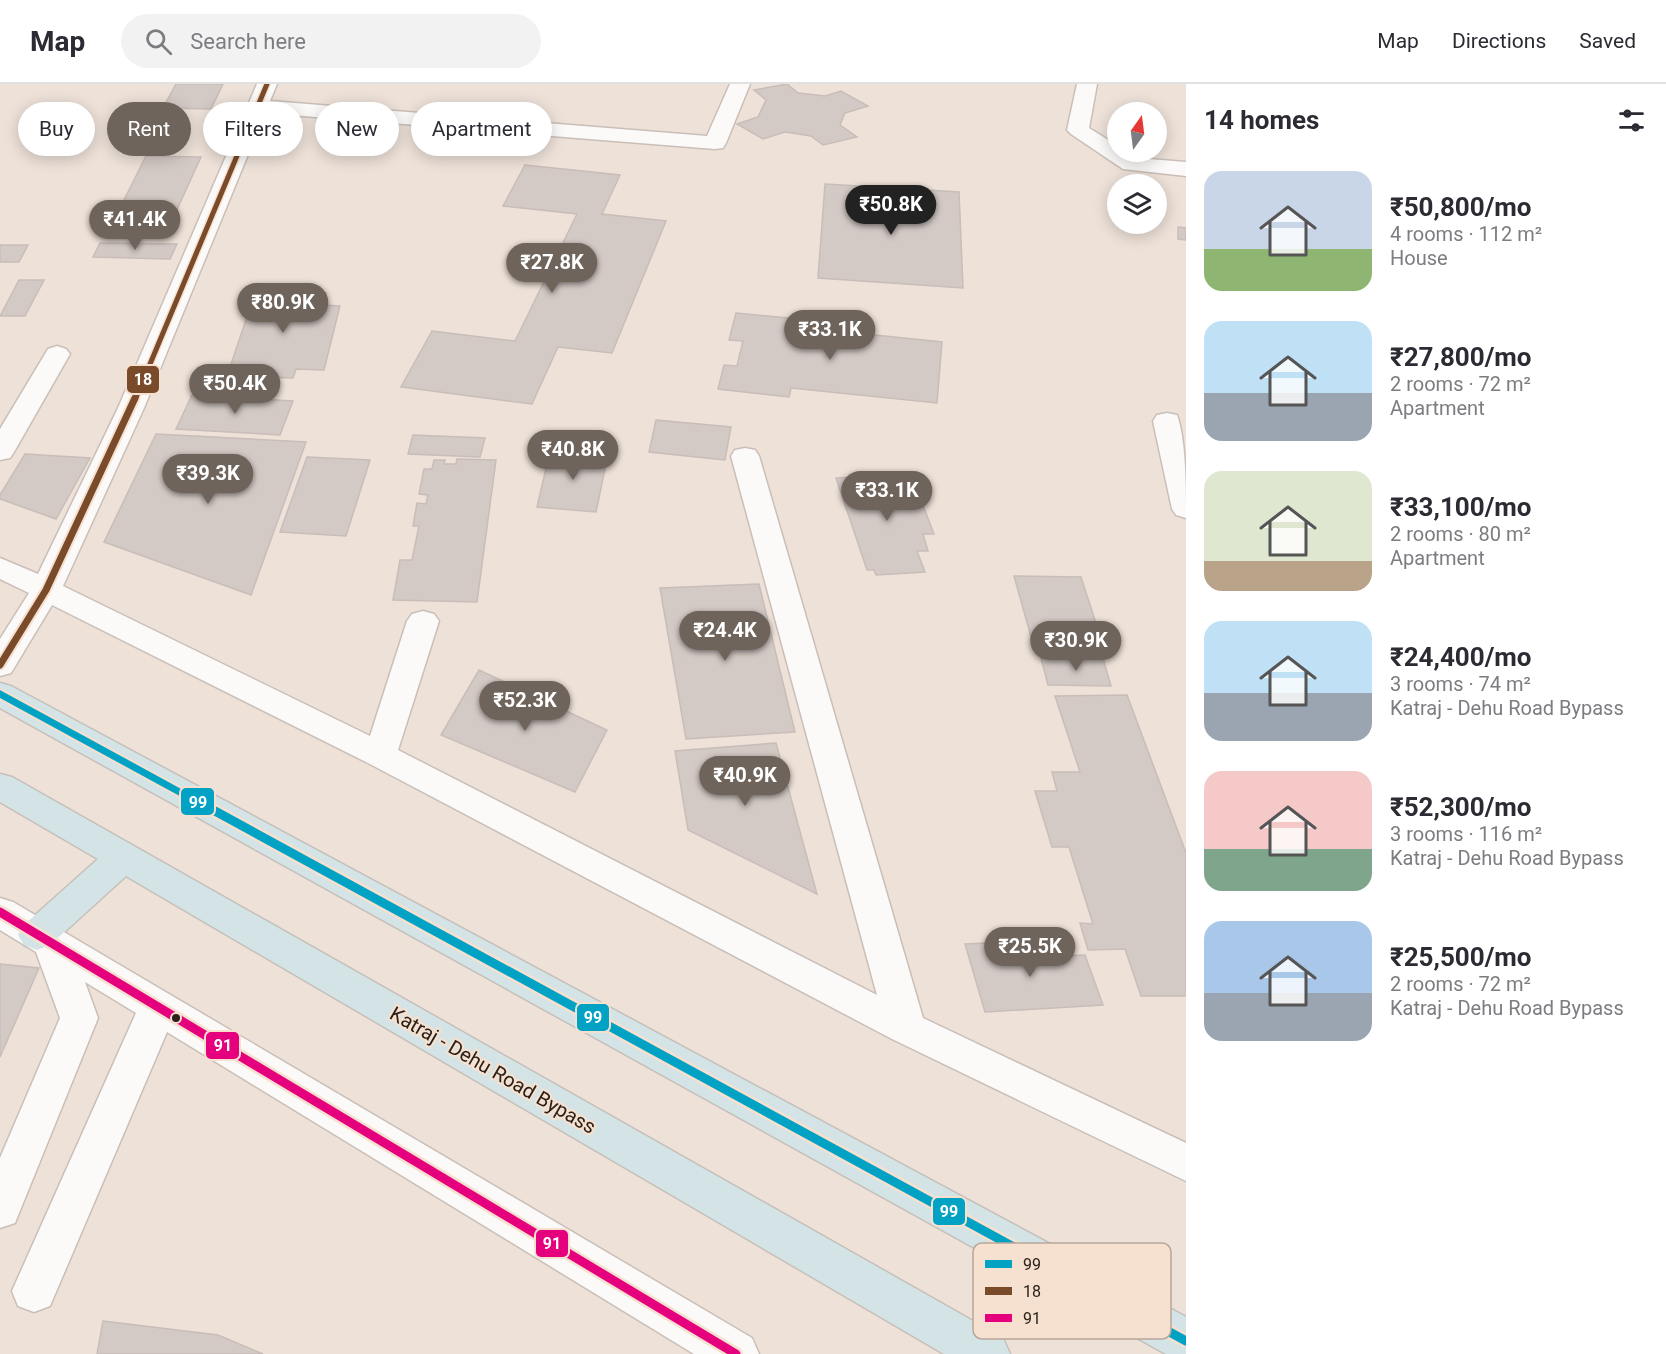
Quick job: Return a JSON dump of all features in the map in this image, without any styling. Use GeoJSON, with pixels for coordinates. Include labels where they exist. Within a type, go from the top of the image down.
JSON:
{"type":"FeatureCollection","features":[{"type":"Feature","properties":{"kind":"highway"},"geometry":{"type":"LineString","coordinates":[[0,694],[1006,1243]]}},
{"type":"Feature","properties":{"kind":"highway","name":"Katraj - Dehu Road Bypass"},"geometry":{"type":"LineString","coordinates":[[0,786],[987,1354]]}},
{"type":"Feature","properties":{"kind":"highway"},"geometry":{"type":"LineString","coordinates":[[45,940],[124,857]]}},
{"type":"Feature","properties":{"kind":"highway"},"geometry":{"type":"LineString","coordinates":[[1171,1333],[1186,1341]]}},
{"type":"Feature","properties":{"kind":"street"},"geometry":{"type":"LineString","coordinates":[[0,665],[46,590],[131,408],[262,95],[716,143],[740,84]]}},
{"type":"Feature","properties":{"kind":"street"},"geometry":{"type":"LineString","coordinates":[[1086,84],[1078,129],[1131,164],[1186,169]]}},
{"type":"Feature","properties":{"kind":"street"},"geometry":{"type":"LineString","coordinates":[[0,452],[57,354]]}},
{"type":"Feature","properties":{"kind":"street"},"geometry":{"type":"LineString","coordinates":[[1167,421],[1186,509]]}},
{"type":"Feature","properties":{"kind":"street"},"geometry":{"type":"LineString","coordinates":[[745,456],[906,1028]]}},
{"type":"Feature","properties":{"kind":"street"},"geometry":{"type":"LineString","coordinates":[[0,567],[380,755],[906,1028],[1186,1163]]}},
{"type":"Feature","properties":{"kind":"street"},"geometry":{"type":"LineString","coordinates":[[380,755],[423,621]]}},
{"type":"Feature","properties":{"kind":"street"},"geometry":{"type":"LineString","coordinates":[[0,912],[736,1354]]}},
{"type":"Feature","properties":{"kind":"street"},"geometry":{"type":"LineString","coordinates":[[0,1209],[79,1018],[45,940]]}},
{"type":"Feature","properties":{"kind":"street"},"geometry":{"type":"LineString","coordinates":[[34,1291],[158,1008]]}},
{"type":"Feature","properties":{"kind":"building"},"geometry":{"type":"Polygon","coordinates":[[[176,84],[223,84],[214,102],[203,102],[203,109],[191,109],[191,102],[166,102],[176,84]]]}},
{"type":"Feature","properties":{"kind":"building"},"geometry":{"type":"Polygon","coordinates":[[[787,84],[798,93],[825,96],[841,91],[868,106],[845,113],[840,125],[857,137],[823,145],[811,136],[785,132],[763,139],[737,124],[758,117],[766,100],[754,90],[787,84]]]}},
{"type":"Feature","properties":{"kind":"building"},"geometry":{"type":"Polygon","coordinates":[[[146,156],[201,157],[169,227],[111,226],[146,156]]]}},
{"type":"Feature","properties":{"kind":"building"},"geometry":{"type":"Polygon","coordinates":[[[525,165],[620,175],[602,214],[666,221],[612,353],[558,347],[532,404],[401,387],[432,331],[515,341],[577,214],[503,206],[525,165]]]}},
{"type":"Feature","properties":{"kind":"building"},"geometry":{"type":"Polygon","coordinates":[[[825,184],[959,192],[963,288],[818,278],[825,184]]]}},
{"type":"Feature","properties":{"kind":"building"},"geometry":{"type":"Polygon","coordinates":[[[1178,227],[1186,228],[1186,240],[1178,239],[1178,227]]]}},
{"type":"Feature","properties":{"kind":"building"},"geometry":{"type":"Polygon","coordinates":[[[100,243],[177,244],[170,259],[93,257],[100,243]]]}},
{"type":"Feature","properties":{"kind":"building"},"geometry":{"type":"Polygon","coordinates":[[[0,245],[28,245],[19,262],[0,262],[0,245]]]}},
{"type":"Feature","properties":{"kind":"building"},"geometry":{"type":"Polygon","coordinates":[[[19,280],[44,280],[25,316],[0,316],[19,280]]]}},
{"type":"Feature","properties":{"kind":"building"},"geometry":{"type":"Polygon","coordinates":[[[258,284],[298,285],[296,292],[326,293],[322,305],[340,306],[324,370],[296,369],[293,378],[255,377],[253,383],[225,382],[258,284]]]}},
{"type":"Feature","properties":{"kind":"building"},"geometry":{"type":"Polygon","coordinates":[[[736,313],[809,320],[807,328],[942,342],[937,403],[791,388],[789,397],[718,389],[724,365],[737,366],[743,341],[729,340],[736,313]]]}},
{"type":"Feature","properties":{"kind":"building"},"geometry":{"type":"Polygon","coordinates":[[[192,395],[293,401],[280,435],[176,429],[192,395]]]}},
{"type":"Feature","properties":{"kind":"building"},"geometry":{"type":"Polygon","coordinates":[[[656,420],[731,427],[725,460],[649,452],[656,420]]]}},
{"type":"Feature","properties":{"kind":"building"},"geometry":{"type":"Polygon","coordinates":[[[156,434],[306,442],[251,595],[104,542],[156,434]]]}},
{"type":"Feature","properties":{"kind":"building"},"geometry":{"type":"Polygon","coordinates":[[[413,435],[485,438],[480,457],[408,454],[413,435]]]}},
{"type":"Feature","properties":{"kind":"building"},"geometry":{"type":"Polygon","coordinates":[[[550,451],[608,455],[596,512],[537,507],[550,451]]]}},
{"type":"Feature","properties":{"kind":"building"},"geometry":{"type":"Polygon","coordinates":[[[25,454],[90,458],[56,519],[0,499],[0,495],[25,454]]]}},
{"type":"Feature","properties":{"kind":"building"},"geometry":{"type":"Polygon","coordinates":[[[307,457],[370,460],[346,536],[280,532],[307,457]]]}},
{"type":"Feature","properties":{"kind":"building"},"geometry":{"type":"Polygon","coordinates":[[[457,459],[496,460],[477,602],[393,600],[400,560],[412,560],[419,526],[413,526],[417,503],[426,504],[428,495],[419,494],[424,469],[432,469],[434,460],[445,460],[444,464],[456,464],[457,459]]]}},
{"type":"Feature","properties":{"kind":"building"},"geometry":{"type":"Polygon","coordinates":[[[911,474],[934,534],[923,534],[928,551],[917,551],[925,572],[876,575],[874,570],[867,570],[836,478],[911,474]]]}},
{"type":"Feature","properties":{"kind":"building"},"geometry":{"type":"Polygon","coordinates":[[[1014,576],[1081,577],[1105,651],[1035,651],[1014,576]]]}},
{"type":"Feature","properties":{"kind":"building"},"geometry":{"type":"Polygon","coordinates":[[[759,584],[795,732],[686,739],[660,588],[759,584]]]}},
{"type":"Feature","properties":{"kind":"building"},"geometry":{"type":"Polygon","coordinates":[[[1041,658],[1103,658],[1111,686],[1048,685],[1041,658]]]}},
{"type":"Feature","properties":{"kind":"building"},"geometry":{"type":"Polygon","coordinates":[[[479,670],[607,730],[575,792],[441,735],[479,670]]]}},
{"type":"Feature","properties":{"kind":"building"},"geometry":{"type":"Polygon","coordinates":[[[1127,695],[1186,853],[1186,996],[1141,996],[1125,949],[1088,950],[1080,923],[1093,924],[1069,847],[1052,847],[1035,791],[1057,791],[1052,772],[1080,772],[1055,696],[1127,695]]]}},
{"type":"Feature","properties":{"kind":"building"},"geometry":{"type":"Polygon","coordinates":[[[776,743],[817,894],[688,830],[675,751],[776,743]]]}},
{"type":"Feature","properties":{"kind":"building"},"geometry":{"type":"Polygon","coordinates":[[[1030,941],[1035,957],[1085,955],[1103,1005],[985,1012],[965,944],[1030,941]]]}},
{"type":"Feature","properties":{"kind":"building"},"geometry":{"type":"Polygon","coordinates":[[[0,964],[39,968],[0,1057],[0,964]]]}},
{"type":"Feature","properties":{"kind":"building"},"geometry":{"type":"Polygon","coordinates":[[[103,1321],[218,1335],[263,1354],[97,1354],[103,1321]]]}},
{"type":"Feature","properties":{"kind":"transit line","name":"18"},"geometry":{"type":"LineString","coordinates":[[0,665],[46,590],[131,408],[267,84]]}},
{"type":"Feature","properties":{"kind":"transit line","name":"99"},"geometry":{"type":"LineString","coordinates":[[0,694],[1006,1243]]}},
{"type":"Feature","properties":{"kind":"transit line","name":"91"},"geometry":{"type":"LineString","coordinates":[[0,912],[736,1354]]}},
{"type":"Feature","properties":{"kind":"transit line","name":"99"},"geometry":{"type":"LineString","coordinates":[[1171,1333],[1186,1341]]}}]}
